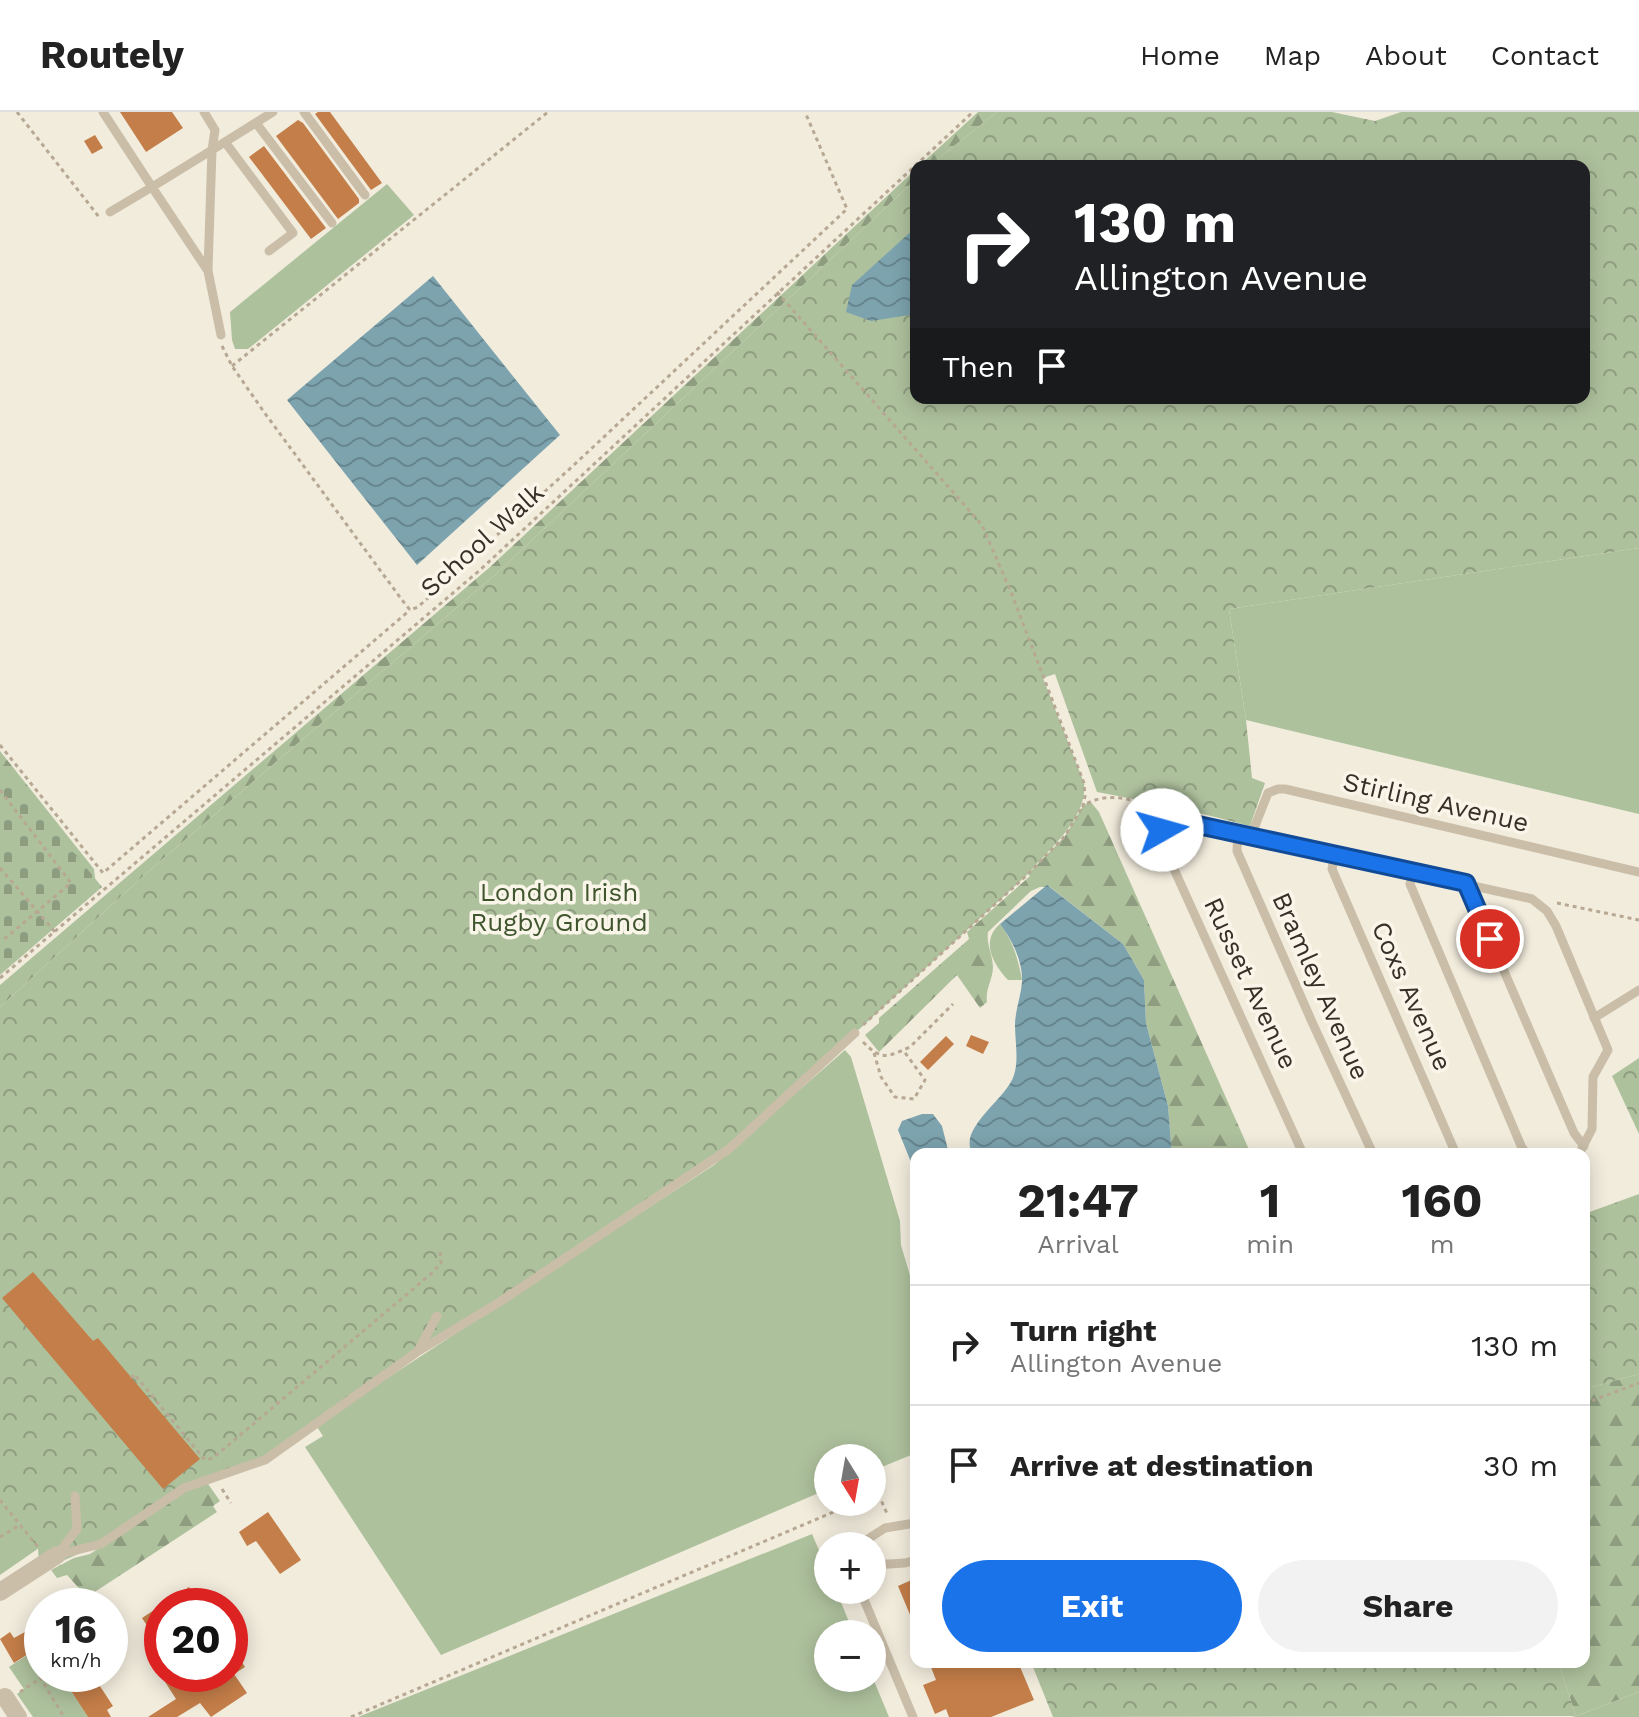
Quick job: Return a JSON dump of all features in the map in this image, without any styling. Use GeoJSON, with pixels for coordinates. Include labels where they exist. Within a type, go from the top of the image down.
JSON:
{"type":"FeatureCollection","features":[{"type":"Feature","properties":{"kind":"street"},"geometry":{"type":"LineString","coordinates":[[0,1592],[57,1555]]}},
{"type":"Feature","properties":{"kind":"street"},"geometry":{"type":"LineString","coordinates":[[6,1698],[18,1717]]}},
{"type":"Feature","properties":{"kind":"lane"},"geometry":{"type":"LineString","coordinates":[[103,112],[208,271]]}},
{"type":"Feature","properties":{"kind":"lane"},"geometry":{"type":"LineString","coordinates":[[204,112],[215,130],[208,271],[221,335]]}},
{"type":"Feature","properties":{"kind":"lane"},"geometry":{"type":"LineString","coordinates":[[110,212],[273,112]]}},
{"type":"Feature","properties":{"kind":"lane"},"geometry":{"type":"LineString","coordinates":[[304,112],[365,195]]}},
{"type":"Feature","properties":{"kind":"lane"},"geometry":{"type":"LineString","coordinates":[[256,123],[332,223]]}},
{"type":"Feature","properties":{"kind":"lane"},"geometry":{"type":"LineString","coordinates":[[225,142],[293,233],[269,251]]}},
{"type":"Feature","properties":{"kind":"lane","name":"Stirling Avenue"},"geometry":{"type":"LineString","coordinates":[[1251,836],[1268,793],[1285,789],[1639,872]]}},
{"type":"Feature","properties":{"kind":"lane","name":"Russet Avenue"},"geometry":{"type":"LineString","coordinates":[[1189,823],[1175,822],[1162,830],[1164,847],[1300,1148]]}},
{"type":"Feature","properties":{"kind":"lane"},"geometry":{"type":"LineString","coordinates":[[1189,823],[1532,899],[1547,911],[1608,1050],[1593,1077],[1592,1129],[1582,1148]]}},
{"type":"Feature","properties":{"kind":"lane","name":"Bramley Avenue"},"geometry":{"type":"LineString","coordinates":[[1238,833],[1237,851],[1370,1148]]}},
{"type":"Feature","properties":{"kind":"lane","name":"Coxs Avenue"},"geometry":{"type":"LineString","coordinates":[[1335,854],[1332,869],[1453,1148]]}},
{"type":"Feature","properties":{"kind":"lane"},"geometry":{"type":"LineString","coordinates":[[1413,871],[1410,884],[1522,1148]]}},
{"type":"Feature","properties":{"kind":"lane"},"geometry":{"type":"LineString","coordinates":[[1466,883],[1580,1148]]}},
{"type":"Feature","properties":{"kind":"lane"},"geometry":{"type":"LineString","coordinates":[[1594,1018],[1639,990]]}},
{"type":"Feature","properties":{"kind":"lane"},"geometry":{"type":"LineString","coordinates":[[57,1555],[101,1544],[184,1488],[265,1460],[417,1352],[498,1303],[729,1149],[855,1033]]}},
{"type":"Feature","properties":{"kind":"lane"},"geometry":{"type":"LineString","coordinates":[[417,1352],[437,1316]]}},
{"type":"Feature","properties":{"kind":"lane"},"geometry":{"type":"LineString","coordinates":[[57,1555],[77,1529],[75,1496]]}},
{"type":"Feature","properties":{"kind":"lane"},"geometry":{"type":"LineString","coordinates":[[879,1532],[910,1524]]}},
{"type":"Feature","properties":{"kind":"lane"},"geometry":{"type":"LineString","coordinates":[[886,1564],[910,1562]]}},
{"type":"Feature","properties":{"kind":"lane"},"geometry":{"type":"LineString","coordinates":[[866,1604],[913,1717]]}},
{"type":"Feature","properties":{"kind":"path"},"geometry":{"type":"LineString","coordinates":[[17,112],[101,220],[110,212]]}},
{"type":"Feature","properties":{"kind":"path"},"geometry":{"type":"LineString","coordinates":[[232,366],[548,112]]}},
{"type":"Feature","properties":{"kind":"path"},"geometry":{"type":"LineString","coordinates":[[0,745],[103,873],[410,610],[418,607],[847,209],[805,112]]}},
{"type":"Feature","properties":{"kind":"path","name":"School Walk"},"geometry":{"type":"LineString","coordinates":[[921,160],[973,112]]}},
{"type":"Feature","properties":{"kind":"path","name":"School Walk"},"geometry":{"type":"LineString","coordinates":[[0,978],[480,570],[910,170]]}},
{"type":"Feature","properties":{"kind":"path"},"geometry":{"type":"LineString","coordinates":[[777,292],[982,525],[1084,783],[1083,806],[1065,836],[855,1033],[874,1053],[881,1077],[895,1097],[914,1099],[925,1080],[903,1050]]}},
{"type":"Feature","properties":{"kind":"path"},"geometry":{"type":"LineString","coordinates":[[221,335],[222,346],[232,366],[410,610]]}},
{"type":"Feature","properties":{"kind":"path"},"geometry":{"type":"LineString","coordinates":[[0,790],[71,883],[1,941]]}},
{"type":"Feature","properties":{"kind":"path"},"geometry":{"type":"LineString","coordinates":[[1083,806],[1090,801],[1116,798],[1152,806],[1189,823]]}},
{"type":"Feature","properties":{"kind":"path"},"geometry":{"type":"LineString","coordinates":[[0,868],[55,932]]}},
{"type":"Feature","properties":{"kind":"path"},"geometry":{"type":"LineString","coordinates":[[1555,902],[1639,920]]}},
{"type":"Feature","properties":{"kind":"path"},"geometry":{"type":"LineString","coordinates":[[874,1053],[888,1056],[910,1047],[953,1004]]}},
{"type":"Feature","properties":{"kind":"path"},"geometry":{"type":"LineString","coordinates":[[131,1378],[134,1374],[205,1460],[213,1458],[432,1273],[441,1263],[440,1249]]}},
{"type":"Feature","properties":{"kind":"path"},"geometry":{"type":"LineString","coordinates":[[1590,1401],[1639,1383]]}},
{"type":"Feature","properties":{"kind":"path"},"geometry":{"type":"LineString","coordinates":[[215,1477],[231,1503]]}},
{"type":"Feature","properties":{"kind":"path"},"geometry":{"type":"LineString","coordinates":[[0,1500],[39,1548],[39,1565]]}},
{"type":"Feature","properties":{"kind":"path"},"geometry":{"type":"LineString","coordinates":[[886,1512],[892,1527]]}},
{"type":"Feature","properties":{"kind":"path"},"geometry":{"type":"LineString","coordinates":[[351,1717],[824,1516]]}},
{"type":"Feature","properties":{"kind":"path"},"geometry":{"type":"LineString","coordinates":[[0,1537],[20,1525]]}},
{"type":"Feature","properties":{"kind":"path"},"geometry":{"type":"LineString","coordinates":[[6,1698],[24,1688]]}},
{"type":"Feature","properties":{"kind":"path"},"geometry":{"type":"LineString","coordinates":[[49,1692],[64,1717]]}},
{"type":"Feature","properties":{"kind":"green space"},"geometry":{"type":"Polygon","coordinates":[[[978,112],[997,112],[937,160],[926,160],[978,112]]]}},
{"type":"Feature","properties":{"kind":"green space","name":"London Irish Rugby Ground"},"geometry":{"type":"Polygon","coordinates":[[[997,112],[1332,112],[1375,121],[1401,112],[1639,112],[1639,548],[1229,609],[1252,778],[1265,783],[1250,826],[1176,807],[1097,792],[1055,674],[1043,678],[1084,783],[1084,796],[1074,821],[1028,874],[729,1149],[417,1352],[265,1460],[184,1488],[101,1544],[60,1562],[39,1565],[38,1548],[0,1499],[0,1007],[151,869],[496,574],[910,185],[910,404],[1590,404],[1590,160],[937,160],[997,112]]]}},
{"type":"Feature","properties":{"kind":"green space"},"geometry":{"type":"Polygon","coordinates":[[[910,175],[910,185],[496,574],[151,869],[0,1007],[0,985],[490,567],[910,175]]]}},
{"type":"Feature","properties":{"kind":"green space"},"geometry":{"type":"Polygon","coordinates":[[[387,184],[414,215],[248,349],[235,349],[230,312],[387,184]]]}},
{"type":"Feature","properties":{"kind":"green space"},"geometry":{"type":"Polygon","coordinates":[[[1639,548],[1639,814],[1246,720],[1229,609],[1639,548]]]}},
{"type":"Feature","properties":{"kind":"green space"},"geometry":{"type":"Polygon","coordinates":[[[0,751],[94,869],[96,887],[0,955],[0,751]]]}},
{"type":"Feature","properties":{"kind":"green space"},"geometry":{"type":"Polygon","coordinates":[[[0,763],[102,887],[0,975],[0,763]]]}},
{"type":"Feature","properties":{"kind":"green space"},"geometry":{"type":"Polygon","coordinates":[[[1090,801],[1099,812],[1248,1148],[1172,1148],[1168,1106],[1146,1023],[1144,980],[1123,944],[1050,887],[1031,891],[988,932],[993,971],[987,1002],[980,1008],[957,975],[879,1052],[865,1035],[879,1023],[879,1018],[969,939],[967,932],[1030,876],[1028,874],[1065,836],[1083,806],[1090,801]]]}},
{"type":"Feature","properties":{"kind":"green space"},"geometry":{"type":"Polygon","coordinates":[[[1000,924],[1014,950],[1022,980],[1008,980],[994,960],[991,938],[1000,924]]]}},
{"type":"Feature","properties":{"kind":"green space"},"geometry":{"type":"Polygon","coordinates":[[[845,1050],[851,1057],[900,1221],[901,1245],[910,1276],[910,1455],[886,1465],[886,1444],[814,1444],[814,1495],[441,1655],[305,1447],[323,1436],[317,1427],[714,1165],[845,1050]]]}},
{"type":"Feature","properties":{"kind":"green space"},"geometry":{"type":"Polygon","coordinates":[[[1639,1058],[1639,1134],[1612,1076],[1639,1058]]]}},
{"type":"Feature","properties":{"kind":"green space"},"geometry":{"type":"Polygon","coordinates":[[[1639,1194],[1639,1374],[1590,1387],[1590,1212],[1639,1194]]]}},
{"type":"Feature","properties":{"kind":"green space"},"geometry":{"type":"Polygon","coordinates":[[[1639,1374],[1639,1692],[1576,1716],[1560,1668],[1590,1668],[1590,1387],[1639,1374]]]}},
{"type":"Feature","properties":{"kind":"green space"},"geometry":{"type":"Polygon","coordinates":[[[206,1481],[220,1501],[213,1506],[217,1512],[101,1588],[79,1588],[67,1575],[57,1578],[51,1570],[90,1554],[183,1492],[206,1481]]]}},
{"type":"Feature","properties":{"kind":"green space"},"geometry":{"type":"Polygon","coordinates":[[[0,1499],[39,1548],[0,1575],[0,1499]]]}},
{"type":"Feature","properties":{"kind":"green space"},"geometry":{"type":"Polygon","coordinates":[[[812,1534],[814,1604],[842,1604],[848,1620],[814,1620],[814,1692],[879,1692],[889,1717],[358,1717],[812,1534]]]}},
{"type":"Feature","properties":{"kind":"green space"},"geometry":{"type":"Polygon","coordinates":[[[24,1657],[24,1689],[9,1667],[24,1657]]]}},
{"type":"Feature","properties":{"kind":"green space"},"geometry":{"type":"Polygon","coordinates":[[[1033,1668],[1560,1668],[1576,1716],[1053,1717],[1033,1668]]]}},
{"type":"Feature","properties":{"kind":"green space"},"geometry":{"type":"Polygon","coordinates":[[[24,1689],[24,1692],[72,1692],[88,1717],[33,1717],[17,1694],[24,1689]]]}},
{"type":"Feature","properties":{"kind":"green space"},"geometry":{"type":"Polygon","coordinates":[[[1639,1692],[1639,1717],[1571,1717],[1576,1716],[1639,1692]]]}},
{"type":"Feature","properties":{"kind":"water"},"geometry":{"type":"Polygon","coordinates":[[[910,232],[910,315],[871,321],[846,312],[852,285],[910,232]]]}},
{"type":"Feature","properties":{"kind":"water"},"geometry":{"type":"Polygon","coordinates":[[[433,276],[560,435],[417,565],[287,400],[433,276]]]}},
{"type":"Feature","properties":{"kind":"water"},"geometry":{"type":"Polygon","coordinates":[[[1047,885],[1123,944],[1144,980],[1146,1023],[1168,1106],[1172,1148],[971,1148],[971,1134],[1010,1084],[1016,1063],[1015,1020],[1022,974],[1016,951],[1000,924],[1047,885]]]}},
{"type":"Feature","properties":{"kind":"water"},"geometry":{"type":"Polygon","coordinates":[[[922,1114],[933,1114],[942,1126],[948,1148],[910,1148],[910,1160],[898,1130],[902,1121],[922,1114]]]}},
{"type":"Feature","properties":{"kind":"building"},"geometry":{"type":"Polygon","coordinates":[[[120,112],[172,112],[183,128],[146,152],[120,112]]]}},
{"type":"Feature","properties":{"kind":"building"},"geometry":{"type":"Polygon","coordinates":[[[330,112],[382,183],[371,190],[315,114],[330,112]]]}},
{"type":"Feature","properties":{"kind":"building"},"geometry":{"type":"Polygon","coordinates":[[[298,120],[359,199],[359,203],[338,219],[276,136],[298,120]]]}},
{"type":"Feature","properties":{"kind":"building"},"geometry":{"type":"Polygon","coordinates":[[[95,135],[103,148],[92,154],[84,141],[95,135]]]}},
{"type":"Feature","properties":{"kind":"building"},"geometry":{"type":"Polygon","coordinates":[[[264,146],[326,228],[311,239],[249,157],[264,146]]]}},
{"type":"Feature","properties":{"kind":"building"},"geometry":{"type":"Polygon","coordinates":[[[971,1035],[989,1042],[983,1054],[966,1046],[971,1035]]]}},
{"type":"Feature","properties":{"kind":"building"},"geometry":{"type":"Polygon","coordinates":[[[946,1036],[954,1044],[928,1070],[920,1062],[946,1036]]]}},
{"type":"Feature","properties":{"kind":"building"},"geometry":{"type":"Polygon","coordinates":[[[33,1272],[93,1341],[98,1338],[200,1459],[163,1489],[2,1298],[33,1272]]]}},
{"type":"Feature","properties":{"kind":"building"},"geometry":{"type":"Polygon","coordinates":[[[268,1512],[301,1560],[280,1574],[256,1541],[247,1546],[239,1532],[268,1512]]]}},
{"type":"Feature","properties":{"kind":"building"},"geometry":{"type":"Polygon","coordinates":[[[910,1581],[910,1615],[898,1586],[910,1581]]]}},
{"type":"Feature","properties":{"kind":"building"},"geometry":{"type":"Polygon","coordinates":[[[10,1632],[14,1638],[24,1632],[24,1657],[14,1663],[0,1639],[10,1632]]]}},
{"type":"Feature","properties":{"kind":"building"},"geometry":{"type":"Polygon","coordinates":[[[931,1668],[1021,1668],[1034,1700],[991,1717],[949,1717],[946,1709],[935,1714],[923,1685],[936,1680],[931,1668]]]}},
{"type":"Feature","properties":{"kind":"building"},"geometry":{"type":"Polygon","coordinates":[[[72,1692],[104,1692],[113,1706],[107,1710],[111,1717],[88,1717],[72,1692]]]}},
{"type":"Feature","properties":{"kind":"building"},"geometry":{"type":"Polygon","coordinates":[[[172,1692],[247,1693],[211,1717],[200,1703],[177,1717],[148,1717],[176,1699],[172,1692]]]}},
{"type":"Feature","properties":{"kind":"route"},"geometry":{"type":"LineString","coordinates":[[1162,830],[1175,822],[1189,823],[1466,883],[1490,939]]}}]}
